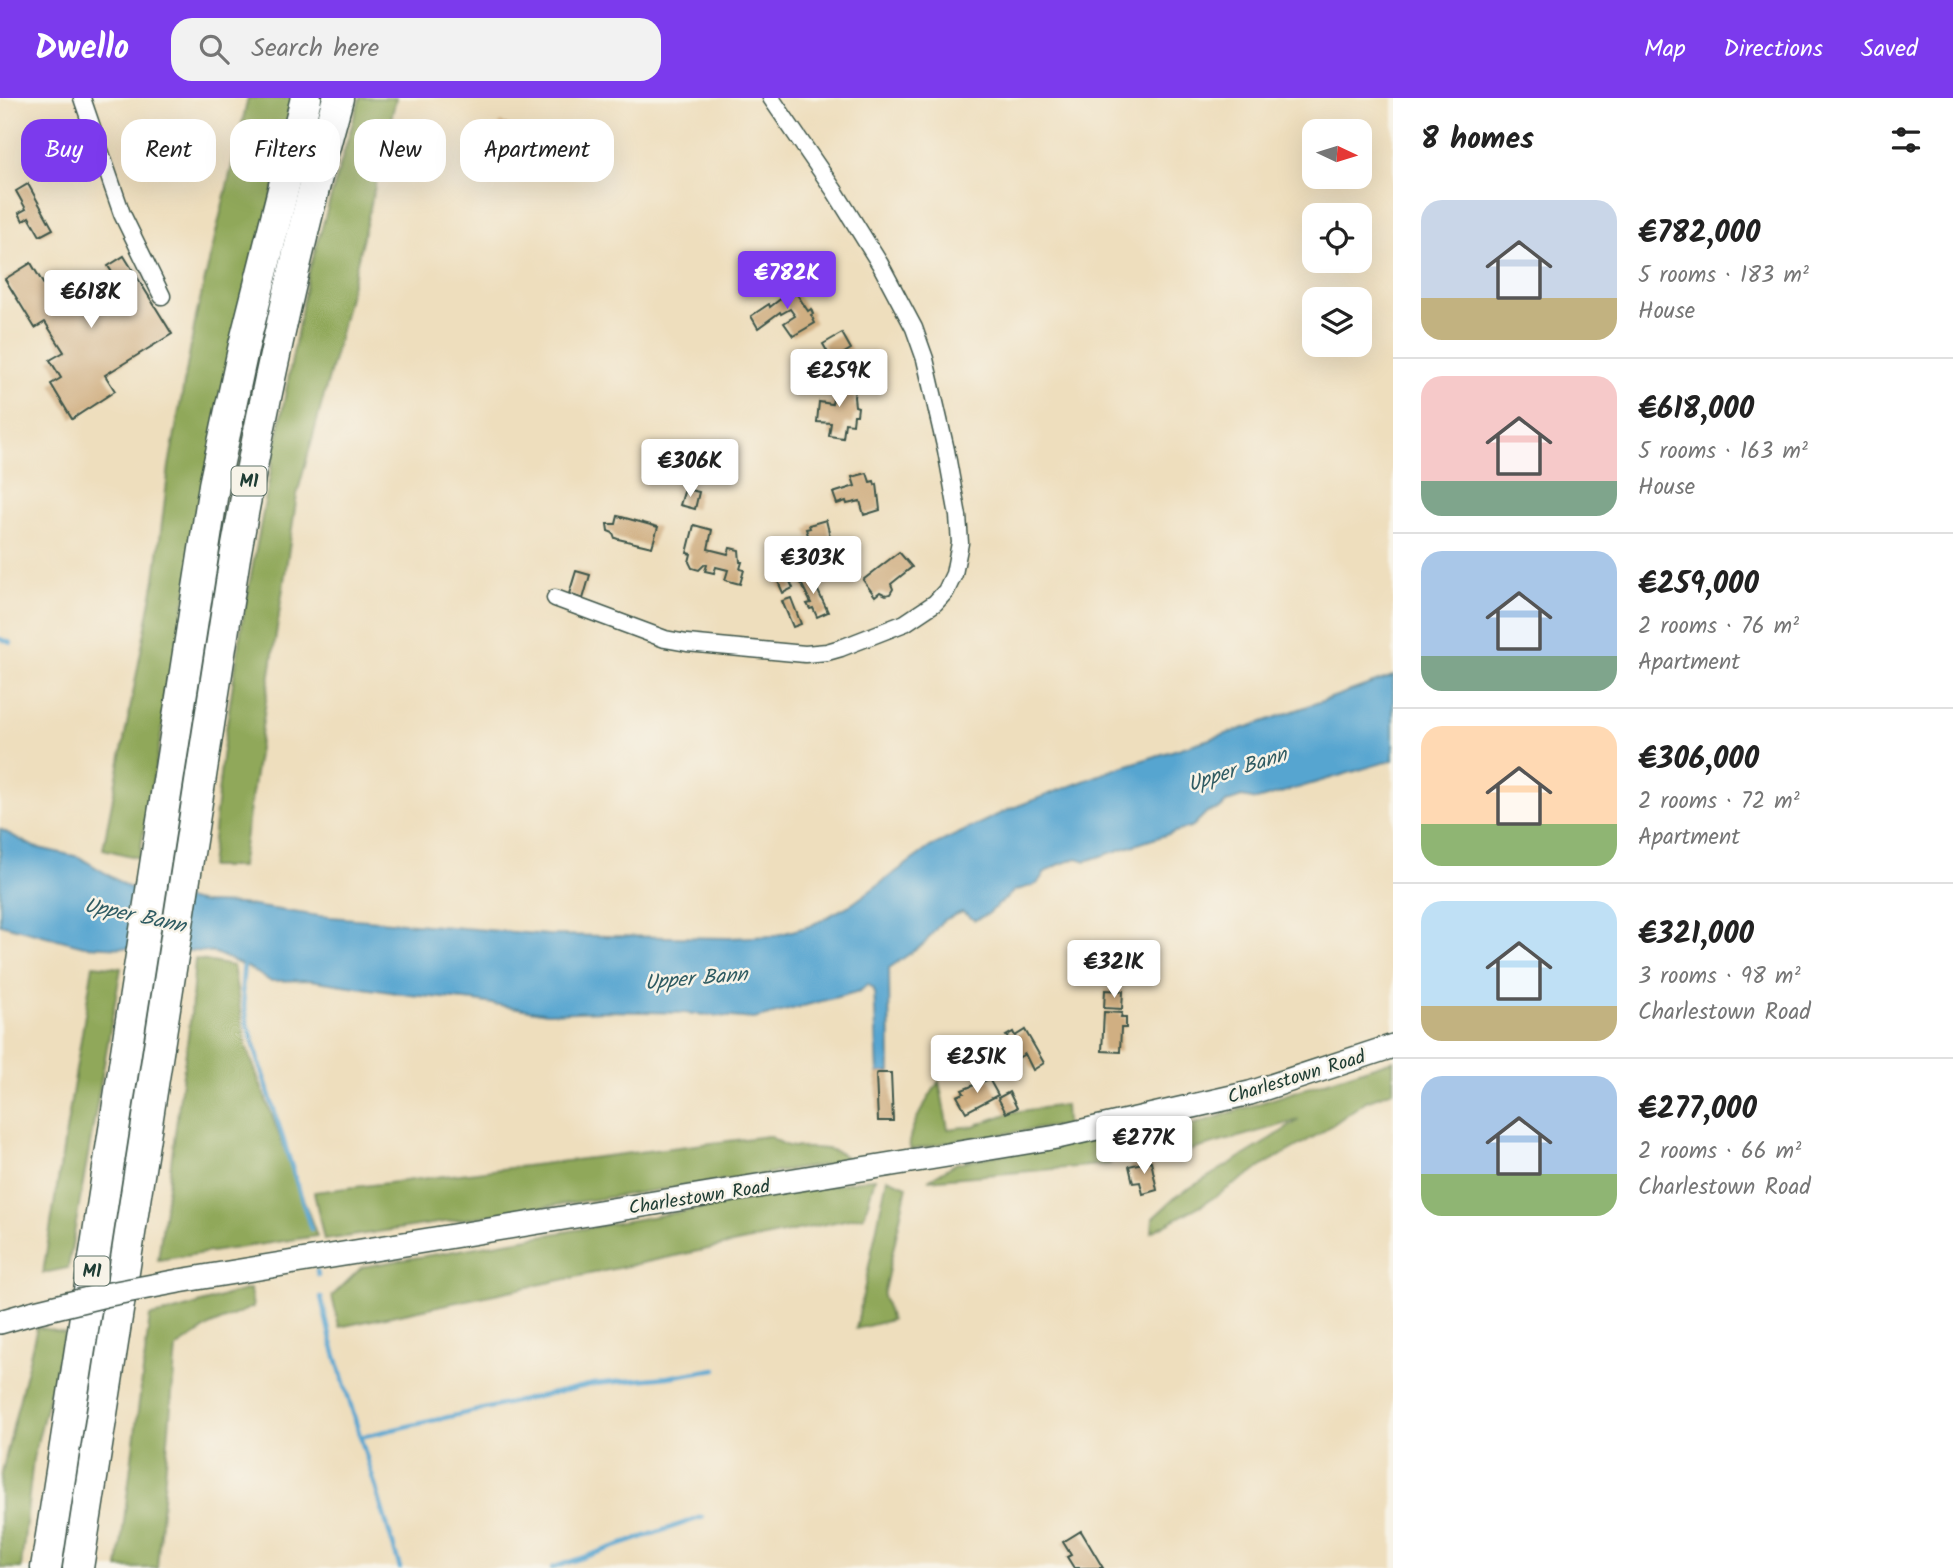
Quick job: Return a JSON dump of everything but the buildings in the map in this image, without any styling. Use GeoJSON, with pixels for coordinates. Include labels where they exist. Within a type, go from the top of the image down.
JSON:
{"type":"FeatureCollection","features":[{"type":"Feature","properties":{"kind":"highway","name":"M1"},"geometry":{"type":"LineString","coordinates":[[46,1568],[214,485],[244,345],[306,98]]}},
{"type":"Feature","properties":{"kind":"highway","name":"M1"},"geometry":{"type":"LineString","coordinates":[[78,1568],[235,557],[258,432],[302,234],[338,98]]}},
{"type":"Feature","properties":{"kind":"highway"},"geometry":{"type":"LineString","coordinates":[[83,1534],[84,1568]]}},
{"type":"Feature","properties":{"kind":"main road","name":"Charlestown Road"},"geometry":{"type":"LineString","coordinates":[[0,1322],[178,1281],[1057,1137],[1250,1093],[1393,1046]]}},
{"type":"Feature","properties":{"kind":"street"},"geometry":{"type":"LineString","coordinates":[[82,98],[122,214],[162,296]]}},
{"type":"Feature","properties":{"kind":"street"},"geometry":{"type":"LineString","coordinates":[[555,598],[665,639],[805,654],[827,652],[905,623],[935,603],[946,591],[954,574],[960,543],[958,516],[925,359],[914,328],[880,264],[834,190],[771,98]]}},
{"type":"Feature","properties":{"kind":"green space"},"geometry":{"type":"Polygon","coordinates":[[[248,98],[296,98],[291,119],[243,119],[248,98]]]}},
{"type":"Feature","properties":{"kind":"green space"},"geometry":{"type":"Polygon","coordinates":[[[360,98],[396,98],[391,119],[354,119],[354,182],[376,182],[336,351],[297,495],[241,867],[210,867],[222,757],[242,623],[308,275],[335,182],[340,182],[340,166],[360,98]]]}},
{"type":"Feature","properties":{"kind":"green space"},"geometry":{"type":"Polygon","coordinates":[[[230,174],[230,182],[275,182],[220,407],[139,858],[103,849],[155,579],[169,466],[196,317],[230,174]]]}},
{"type":"Feature","properties":{"kind":"green space"},"geometry":{"type":"Polygon","coordinates":[[[195,959],[233,966],[246,1046],[317,1236],[158,1260],[191,1014],[195,959]]]}},
{"type":"Feature","properties":{"kind":"green space"},"geometry":{"type":"Polygon","coordinates":[[[93,965],[121,968],[68,1268],[43,1273],[93,965]]]}},
{"type":"Feature","properties":{"kind":"green space"},"geometry":{"type":"Polygon","coordinates":[[[1393,1060],[1393,1091],[1366,1101],[1321,1133],[1152,1232],[1153,1218],[1178,1195],[1299,1120],[1160,1159],[1154,1140],[1180,1129],[1393,1060]]]}},
{"type":"Feature","properties":{"kind":"green space"},"geometry":{"type":"Polygon","coordinates":[[[939,1081],[948,1129],[973,1126],[1013,1112],[1065,1105],[1066,1125],[959,1140],[911,1150],[914,1125],[939,1081]]]}},
{"type":"Feature","properties":{"kind":"green space"},"geometry":{"type":"Polygon","coordinates":[[[1108,1133],[1110,1164],[928,1180],[957,1163],[1108,1133]]]}},
{"type":"Feature","properties":{"kind":"green space"},"geometry":{"type":"Polygon","coordinates":[[[768,1136],[788,1146],[837,1152],[851,1161],[324,1240],[314,1192],[768,1136]]]}},
{"type":"Feature","properties":{"kind":"green space"},"geometry":{"type":"Polygon","coordinates":[[[875,1178],[864,1216],[339,1327],[332,1296],[362,1267],[875,1178]]]}},
{"type":"Feature","properties":{"kind":"green space"},"geometry":{"type":"Polygon","coordinates":[[[887,1178],[907,1186],[883,1296],[891,1320],[856,1329],[887,1178]]]}},
{"type":"Feature","properties":{"kind":"green space"},"geometry":{"type":"Polygon","coordinates":[[[250,1289],[253,1307],[211,1325],[176,1348],[157,1568],[118,1568],[150,1316],[250,1289]]]}},
{"type":"Feature","properties":{"kind":"green space"},"geometry":{"type":"Polygon","coordinates":[[[37,1327],[65,1333],[33,1459],[21,1568],[0,1568],[0,1486],[37,1327]]]}},
{"type":"Feature","properties":{"kind":"water","name":"Upper Bann"},"geometry":{"type":"Polygon","coordinates":[[[1393,676],[1393,760],[1257,800],[1242,797],[1227,802],[1220,809],[1207,812],[1193,826],[1086,861],[1077,858],[1058,865],[1045,872],[1037,884],[1014,891],[988,914],[975,920],[962,912],[942,921],[924,944],[889,968],[890,1073],[878,1073],[874,989],[868,984],[860,991],[754,1019],[684,1013],[547,1013],[310,980],[270,981],[213,952],[84,946],[0,924],[0,829],[34,847],[79,857],[128,887],[203,903],[240,904],[319,916],[548,935],[729,938],[774,936],[810,926],[852,904],[930,847],[1010,809],[1118,768],[1257,724],[1393,676]]]}},
{"type":"Feature","properties":{"kind":"waterway"},"geometry":{"type":"LineString","coordinates":[[0,639],[11,643]]}},
{"type":"Feature","properties":{"kind":"waterway"},"geometry":{"type":"LineString","coordinates":[[244,961],[242,988],[247,1023],[311,1229]]}},
{"type":"Feature","properties":{"kind":"waterway"},"geometry":{"type":"LineString","coordinates":[[317,1271],[318,1275]]}},
{"type":"Feature","properties":{"kind":"waterway"},"geometry":{"type":"LineString","coordinates":[[321,1297],[331,1340],[400,1568]]}},
{"type":"Feature","properties":{"kind":"waterway"},"geometry":{"type":"LineString","coordinates":[[360,1437],[594,1384],[716,1369]]}},
{"type":"Feature","properties":{"kind":"waterway"},"geometry":{"type":"LineString","coordinates":[[552,1568],[702,1517]]}}]}
